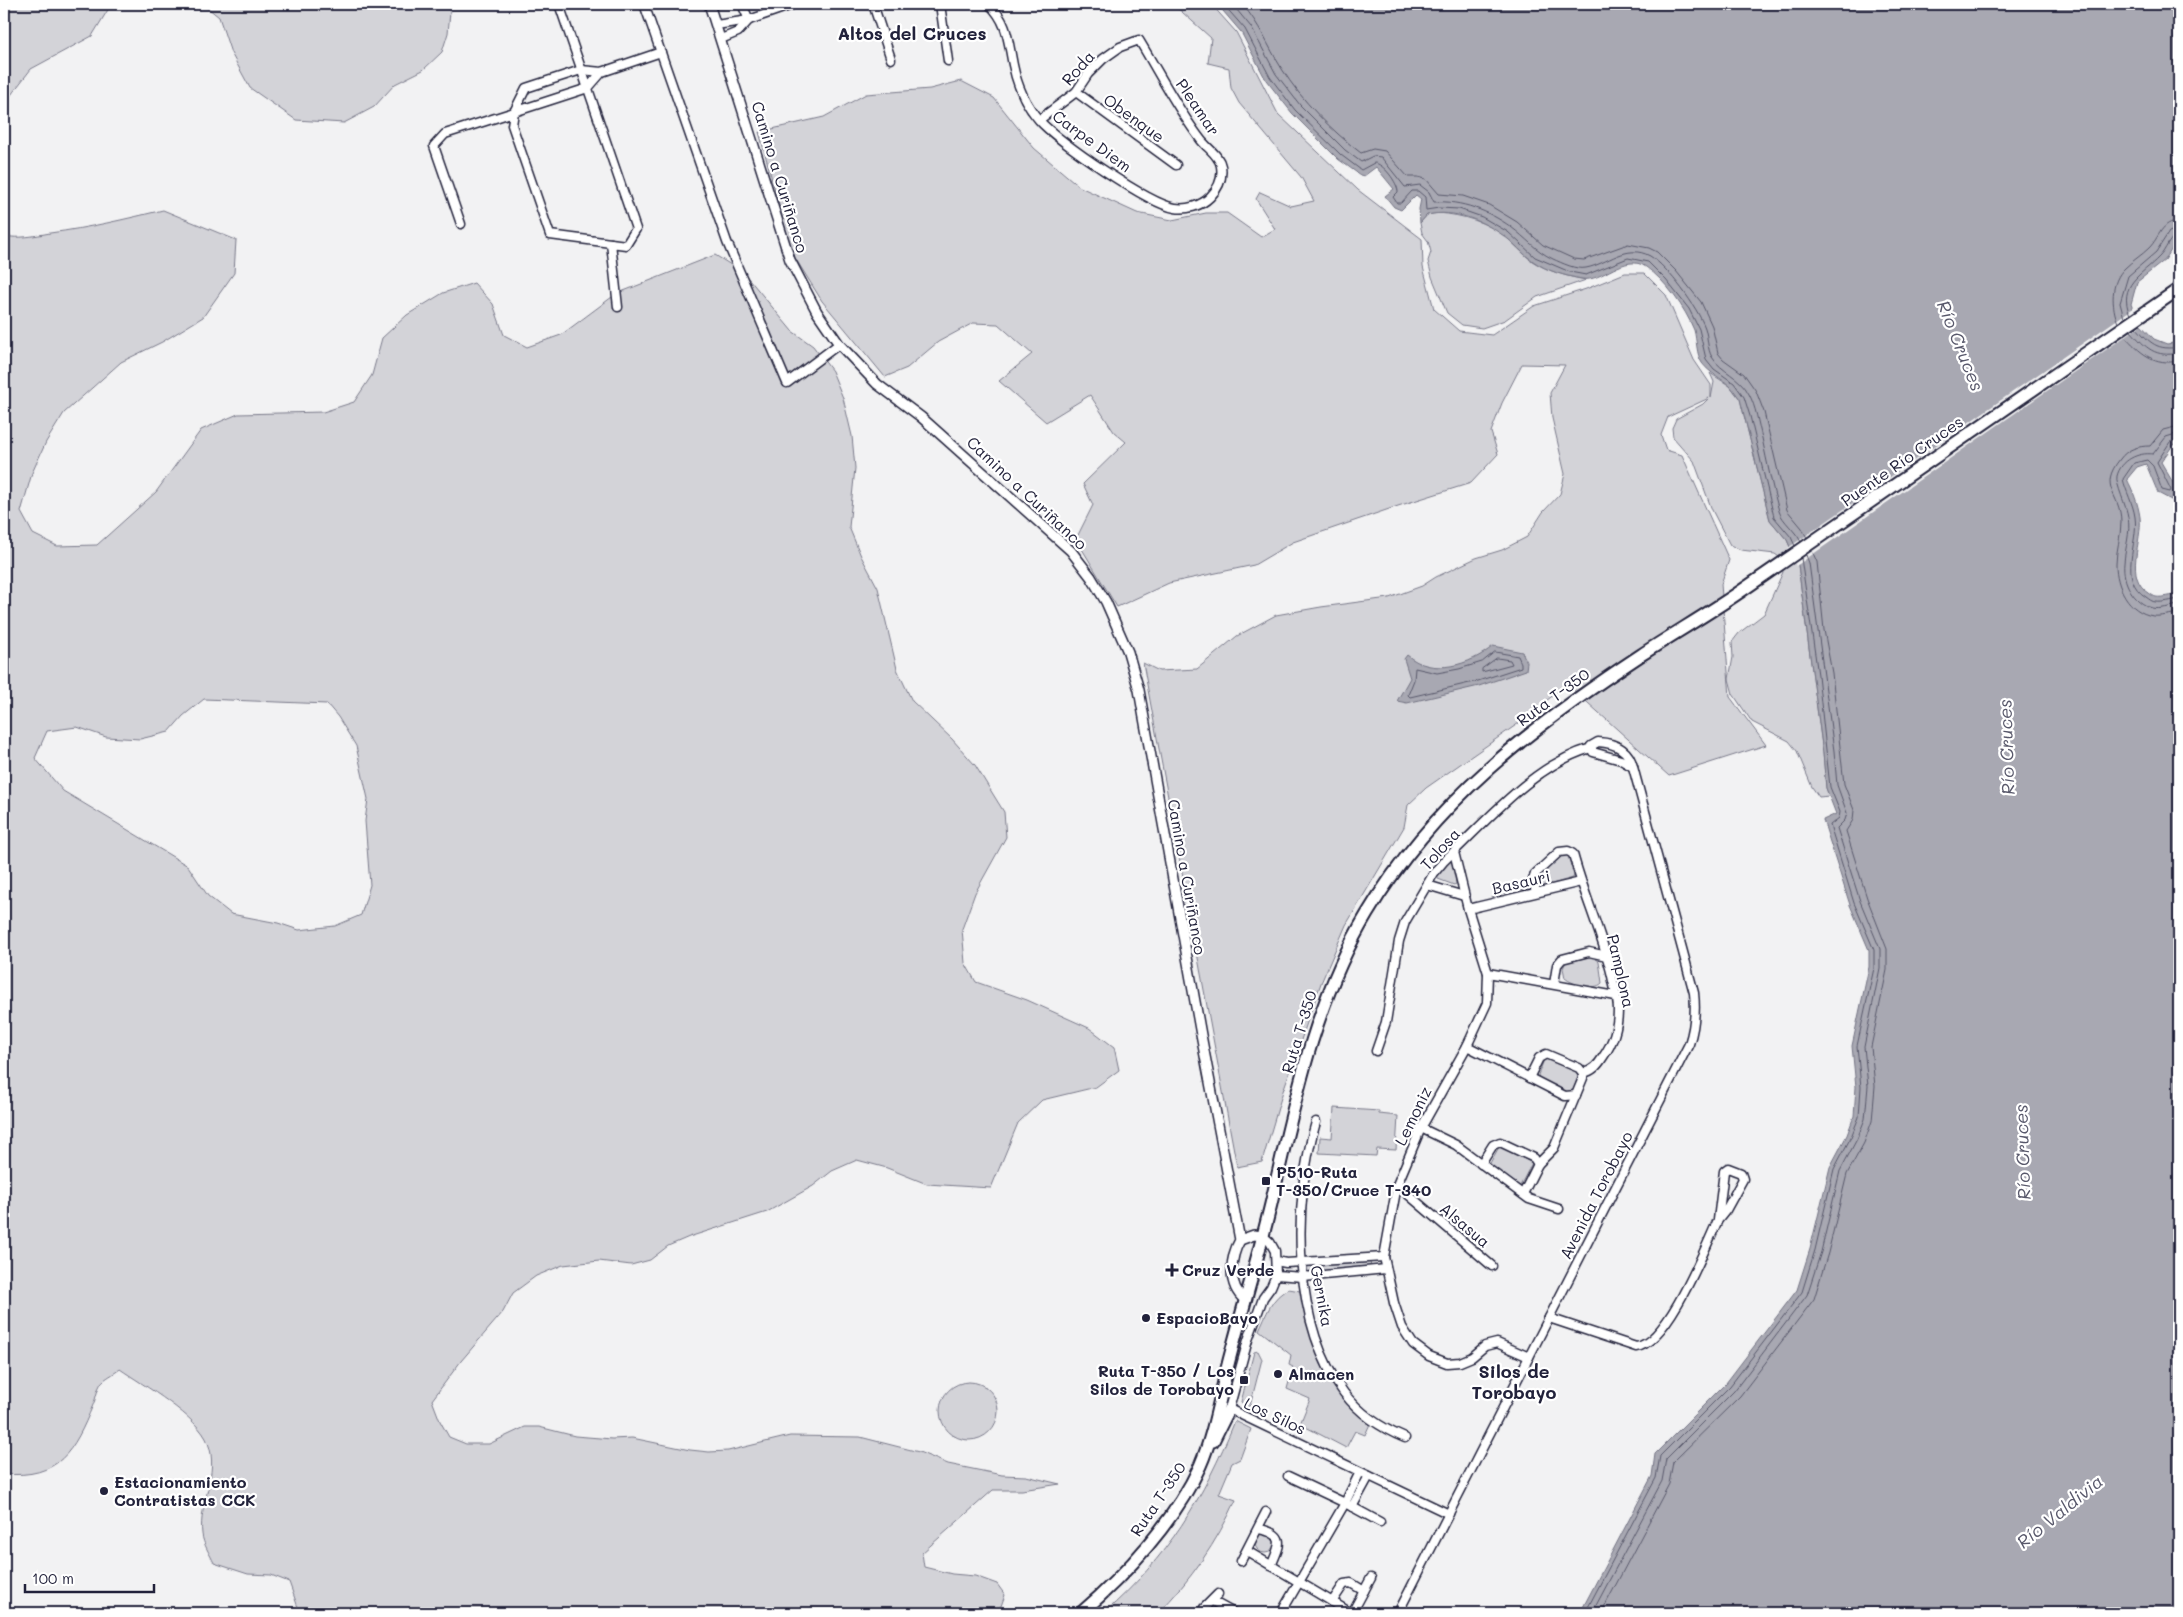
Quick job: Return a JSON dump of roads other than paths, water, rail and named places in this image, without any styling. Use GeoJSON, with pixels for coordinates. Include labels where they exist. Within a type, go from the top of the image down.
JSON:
{"type":"FeatureCollection","features":[{"type":"Feature","properties":{"kind":"main road","name":"Puente Río Cruces"},"geometry":{"type":"LineString","coordinates":[[1741,592],[2179,289]]}},
{"type":"Feature","properties":{"kind":"main road","name":"Ruta T-350"},"geometry":{"type":"LineString","coordinates":[[1081,1613],[1120,1577],[1150,1542],[1177,1504],[1201,1465],[1263,1236],[1293,1110],[1323,1005],[1356,933],[1378,896],[1408,854],[1458,796],[1514,745],[1564,707],[1641,655],[1741,592]]}},
{"type":"Feature","properties":{"kind":"main road"},"geometry":{"type":"LineString","coordinates":[[1201,1465],[1229,1409]]}},
{"type":"Feature","properties":{"kind":"street"},"geometry":{"type":"LineString","coordinates":[[559,4],[581,70],[636,229],[626,245],[550,235],[512,125],[514,112],[526,88],[581,70],[602,72],[661,52]]}},
{"type":"Feature","properties":{"kind":"street"},"geometry":{"type":"LineString","coordinates":[[644,4],[727,242],[786,383],[839,344]]}},
{"type":"Feature","properties":{"kind":"street","name":"Camino a Curiñanco"},"geometry":{"type":"LineString","coordinates":[[709,4],[790,260],[812,304],[839,344],[877,384],[928,424],[1071,551],[1099,589],[1125,644],[1136,677],[1240,1240],[1233,1258],[1232,1272],[1237,1291],[1245,1300]]}},
{"type":"Feature","properties":{"kind":"street"},"geometry":{"type":"LineString","coordinates":[[742,4],[749,20]]}},
{"type":"Feature","properties":{"kind":"street"},"geometry":{"type":"LineString","coordinates":[[716,25],[732,21],[749,20],[795,4]]}},
{"type":"Feature","properties":{"kind":"street"},"geometry":{"type":"LineString","coordinates":[[874,4],[891,59]]}},
{"type":"Feature","properties":{"kind":"street"},"geometry":{"type":"LineString","coordinates":[[940,4],[948,61]]}},
{"type":"Feature","properties":{"kind":"street","name":"Carpe Diem"},"geometry":{"type":"LineString","coordinates":[[989,4],[1004,24],[1010,40],[1014,67],[1020,87],[1040,120],[1061,140],[1112,176],[1172,208],[1194,207],[1206,201],[1215,191]]}},
{"type":"Feature","properties":{"kind":"street"},"geometry":{"type":"LineString","coordinates":[[721,39],[736,33],[749,20]]}},
{"type":"Feature","properties":{"kind":"street","name":"Roda"},"geometry":{"type":"LineString","coordinates":[[1040,120],[1076,92],[1088,74],[1103,59],[1120,48],[1140,40]]}},
{"type":"Feature","properties":{"kind":"street","name":"Pleamar"},"geometry":{"type":"LineString","coordinates":[[1140,40],[1188,121],[1202,141],[1218,158],[1221,176],[1215,191]]}},
{"type":"Feature","properties":{"kind":"street"},"geometry":{"type":"LineString","coordinates":[[461,224],[434,146],[445,134],[588,88],[602,72]]}},
{"type":"Feature","properties":{"kind":"street","name":"Obenque"},"geometry":{"type":"LineString","coordinates":[[1076,92],[1176,165]]}},
{"type":"Feature","properties":{"kind":"street"},"geometry":{"type":"LineString","coordinates":[[611,243],[618,307]]}},
{"type":"Feature","properties":{"kind":"street","name":"Tolosa"},"geometry":{"type":"LineString","coordinates":[[1376,1051],[1386,1022],[1399,941],[1405,922],[1434,873],[1512,797],[1558,761],[1591,748],[1593,744],[1598,742],[1616,745],[1627,753],[1633,767]]}},
{"type":"Feature","properties":{"kind":"street"},"geometry":{"type":"LineString","coordinates":[[1591,748],[1593,752],[1608,755],[1633,767]]}},
{"type":"Feature","properties":{"kind":"street","name":"Avenida Torobayo"},"geometry":{"type":"LineString","coordinates":[[1398,1613],[1690,1044],[1696,1010],[1694,993],[1633,767]]}},
{"type":"Feature","properties":{"kind":"street","name":"Pamplona"},"geometry":{"type":"LineString","coordinates":[[1536,892],[1534,875],[1562,851],[1573,854],[1607,956],[1616,996],[1618,1018],[1611,1045],[1596,1067],[1583,1073]]}},
{"type":"Feature","properties":{"kind":"street","name":"Lemoniz"},"geometry":{"type":"LineString","coordinates":[[1454,852],[1464,896],[1488,973],[1487,1003],[1467,1046],[1421,1128],[1397,1185],[1384,1257],[1394,1303],[1402,1327],[1413,1344],[1428,1356],[1447,1363],[1460,1362],[1472,1357],[1489,1344],[1497,1343],[1529,1357]]}},
{"type":"Feature","properties":{"kind":"street","name":"Basauri"},"geometry":{"type":"LineString","coordinates":[[1468,909],[1581,882]]}},
{"type":"Feature","properties":{"kind":"street"},"geometry":{"type":"LineString","coordinates":[[1427,885],[1464,896]]}},
{"type":"Feature","properties":{"kind":"street"},"geometry":{"type":"LineString","coordinates":[[1554,984],[1558,965],[1562,959],[1589,952],[1607,956]]}},
{"type":"Feature","properties":{"kind":"street"},"geometry":{"type":"LineString","coordinates":[[1488,973],[1616,996]]}},
{"type":"Feature","properties":{"kind":"street"},"geometry":{"type":"LineString","coordinates":[[1467,1046],[1565,1096],[1576,1095]]}},
{"type":"Feature","properties":{"kind":"street"},"geometry":{"type":"LineString","coordinates":[[1523,1194],[1538,1164],[1554,1148],[1583,1078],[1583,1073],[1579,1068],[1546,1054],[1539,1058],[1529,1078]]}},
{"type":"Feature","properties":{"kind":"street","name":"Gernika"},"geometry":{"type":"LineString","coordinates":[[1316,1122],[1307,1155],[1300,1226],[1303,1277],[1318,1340],[1328,1367],[1339,1386],[1353,1403],[1372,1420],[1405,1438]]}},
{"type":"Feature","properties":{"kind":"street"},"geometry":{"type":"LineString","coordinates":[[1421,1128],[1456,1145],[1529,1199],[1559,1209]]}},
{"type":"Feature","properties":{"kind":"street"},"geometry":{"type":"LineString","coordinates":[[1481,1164],[1493,1145],[1500,1142],[1534,1158],[1538,1164]]}},
{"type":"Feature","properties":{"kind":"street"},"geometry":{"type":"LineString","coordinates":[[1549,1318],[1636,1347],[1645,1346],[1652,1341],[1686,1289],[1718,1220],[1726,1210],[1743,1178],[1741,1173],[1728,1168],[1724,1172],[1718,1220]]}},
{"type":"Feature","properties":{"kind":"street","name":"Alsasua"},"geometry":{"type":"LineString","coordinates":[[1397,1185],[1492,1266]]}},
{"type":"Feature","properties":{"kind":"street"},"geometry":{"type":"LineString","coordinates":[[1240,1240],[1254,1235],[1263,1236]]}},
{"type":"Feature","properties":{"kind":"street","name":"Los Silos"},"geometry":{"type":"LineString","coordinates":[[1263,1236],[1273,1247],[1276,1275],[1271,1287],[1263,1298],[1248,1340],[1229,1409],[1449,1514]]}},
{"type":"Feature","properties":{"kind":"street"},"geometry":{"type":"LineString","coordinates":[[1276,1261],[1286,1263],[1384,1257]]}},
{"type":"Feature","properties":{"kind":"street"},"geometry":{"type":"LineString","coordinates":[[1276,1275],[1303,1277],[1386,1269]]}},
{"type":"Feature","properties":{"kind":"street"},"geometry":{"type":"LineString","coordinates":[[1245,1300],[1251,1301],[1263,1298]]}},
{"type":"Feature","properties":{"kind":"street"},"geometry":{"type":"LineString","coordinates":[[1348,1505],[1360,1472]]}},
{"type":"Feature","properties":{"kind":"street"},"geometry":{"type":"LineString","coordinates":[[1288,1476],[1380,1522]]}},
{"type":"Feature","properties":{"kind":"street"},"geometry":{"type":"LineString","coordinates":[[1281,1613],[1348,1505],[1369,1476]]}},
{"type":"Feature","properties":{"kind":"street"},"geometry":{"type":"LineString","coordinates":[[1241,1561],[1266,1512]]}},
{"type":"Feature","properties":{"kind":"street"},"geometry":{"type":"LineString","coordinates":[[1259,1529],[1268,1530],[1278,1536],[1280,1542],[1271,1566]]}},
{"type":"Feature","properties":{"kind":"street"},"geometry":{"type":"LineString","coordinates":[[1247,1551],[1351,1613],[1371,1578]]}},
{"type":"Feature","properties":{"kind":"street"},"geometry":{"type":"LineString","coordinates":[[1332,1602],[1344,1584],[1351,1583],[1364,1591]]}},
{"type":"Feature","properties":{"kind":"street"},"geometry":{"type":"LineString","coordinates":[[1202,1613],[1204,1608],[1215,1597],[1234,1613]]}},
{"type":"Feature","properties":{"kind":"water"},"geometry":{"type":"Polygon","coordinates":[[[1217,4],[2179,4],[2179,237],[2165,260],[2137,282],[2131,304],[2138,322],[2154,339],[2167,344],[2179,342],[2179,444],[2173,445],[2161,462],[2175,486],[2179,489],[2179,517],[2173,501],[2158,493],[2146,464],[2137,467],[2127,479],[2135,497],[2140,517],[2136,558],[2137,578],[2141,586],[2155,597],[2179,594],[2179,1613],[1580,1613],[1652,1476],[1655,1454],[1726,1383],[1797,1290],[1810,1249],[1830,1167],[1847,1135],[1854,1116],[1856,1087],[1852,1046],[1869,967],[1869,950],[1850,905],[1823,820],[1836,814],[1826,788],[1798,565],[1787,540],[1770,520],[1740,399],[1731,387],[1702,363],[1694,330],[1680,304],[1661,280],[1646,267],[1638,263],[1622,265],[1590,279],[1563,275],[1538,265],[1495,230],[1467,217],[1447,214],[1427,215],[1420,223],[1419,209],[1421,199],[1416,195],[1401,210],[1394,207],[1385,196],[1394,189],[1376,167],[1364,176],[1360,175],[1338,159],[1292,113],[1266,80],[1241,32],[1217,4]]]}},
{"type":"Feature","properties":{"kind":"water"},"geometry":{"type":"Polygon","coordinates":[[[1493,646],[1522,652],[1527,662],[1526,670],[1479,686],[1407,703],[1397,701],[1410,678],[1404,659],[1407,655],[1417,662],[1428,666],[1451,666],[1474,659],[1493,646]]]}},
{"type":"Feature","properties":{"kind":"place","name":"P510-Ruta T-350/Cruce T-340"},"geometry":{"type":"Point","coordinates":[1266,1181]}},
{"type":"Feature","properties":{"kind":"place","name":"Cruz Verde"},"geometry":{"type":"Point","coordinates":[1172,1270]}},
{"type":"Feature","properties":{"kind":"place","name":"EspacioBayo"},"geometry":{"type":"Point","coordinates":[1146,1318]}},
{"type":"Feature","properties":{"kind":"place","name":"Almacen"},"geometry":{"type":"Point","coordinates":[1278,1374]}},
{"type":"Feature","properties":{"kind":"place","name":"Ruta T-350 / Los Silos de Torobayo"},"geometry":{"type":"Point","coordinates":[1244,1380]}},
{"type":"Feature","properties":{"kind":"place","name":"Estacionamiento Contratistas CCK"},"geometry":{"type":"Point","coordinates":[104,1491]}},
{"type":"Feature","properties":{"kind":"district","name":"Altos del Cruces"},"geometry":{"type":"Point","coordinates":[912,34]}},
{"type":"Feature","properties":{"kind":"district","name":"Silos de Torobayo"},"geometry":{"type":"Point","coordinates":[1514,1382]}},
{"type":"Feature","properties":{"kind":"water label","name":"Río Cruces"},"geometry":{"type":"Point","coordinates":[1960,346]}},
{"type":"Feature","properties":{"kind":"water label","name":"Río Cruces"},"geometry":{"type":"Point","coordinates":[2007,747]}},
{"type":"Feature","properties":{"kind":"water label","name":"Río Cruces"},"geometry":{"type":"Point","coordinates":[2023,1152]}},
{"type":"Feature","properties":{"kind":"water label","name":"Río Valdivia"},"geometry":{"type":"Point","coordinates":[2060,1512]}}]}
